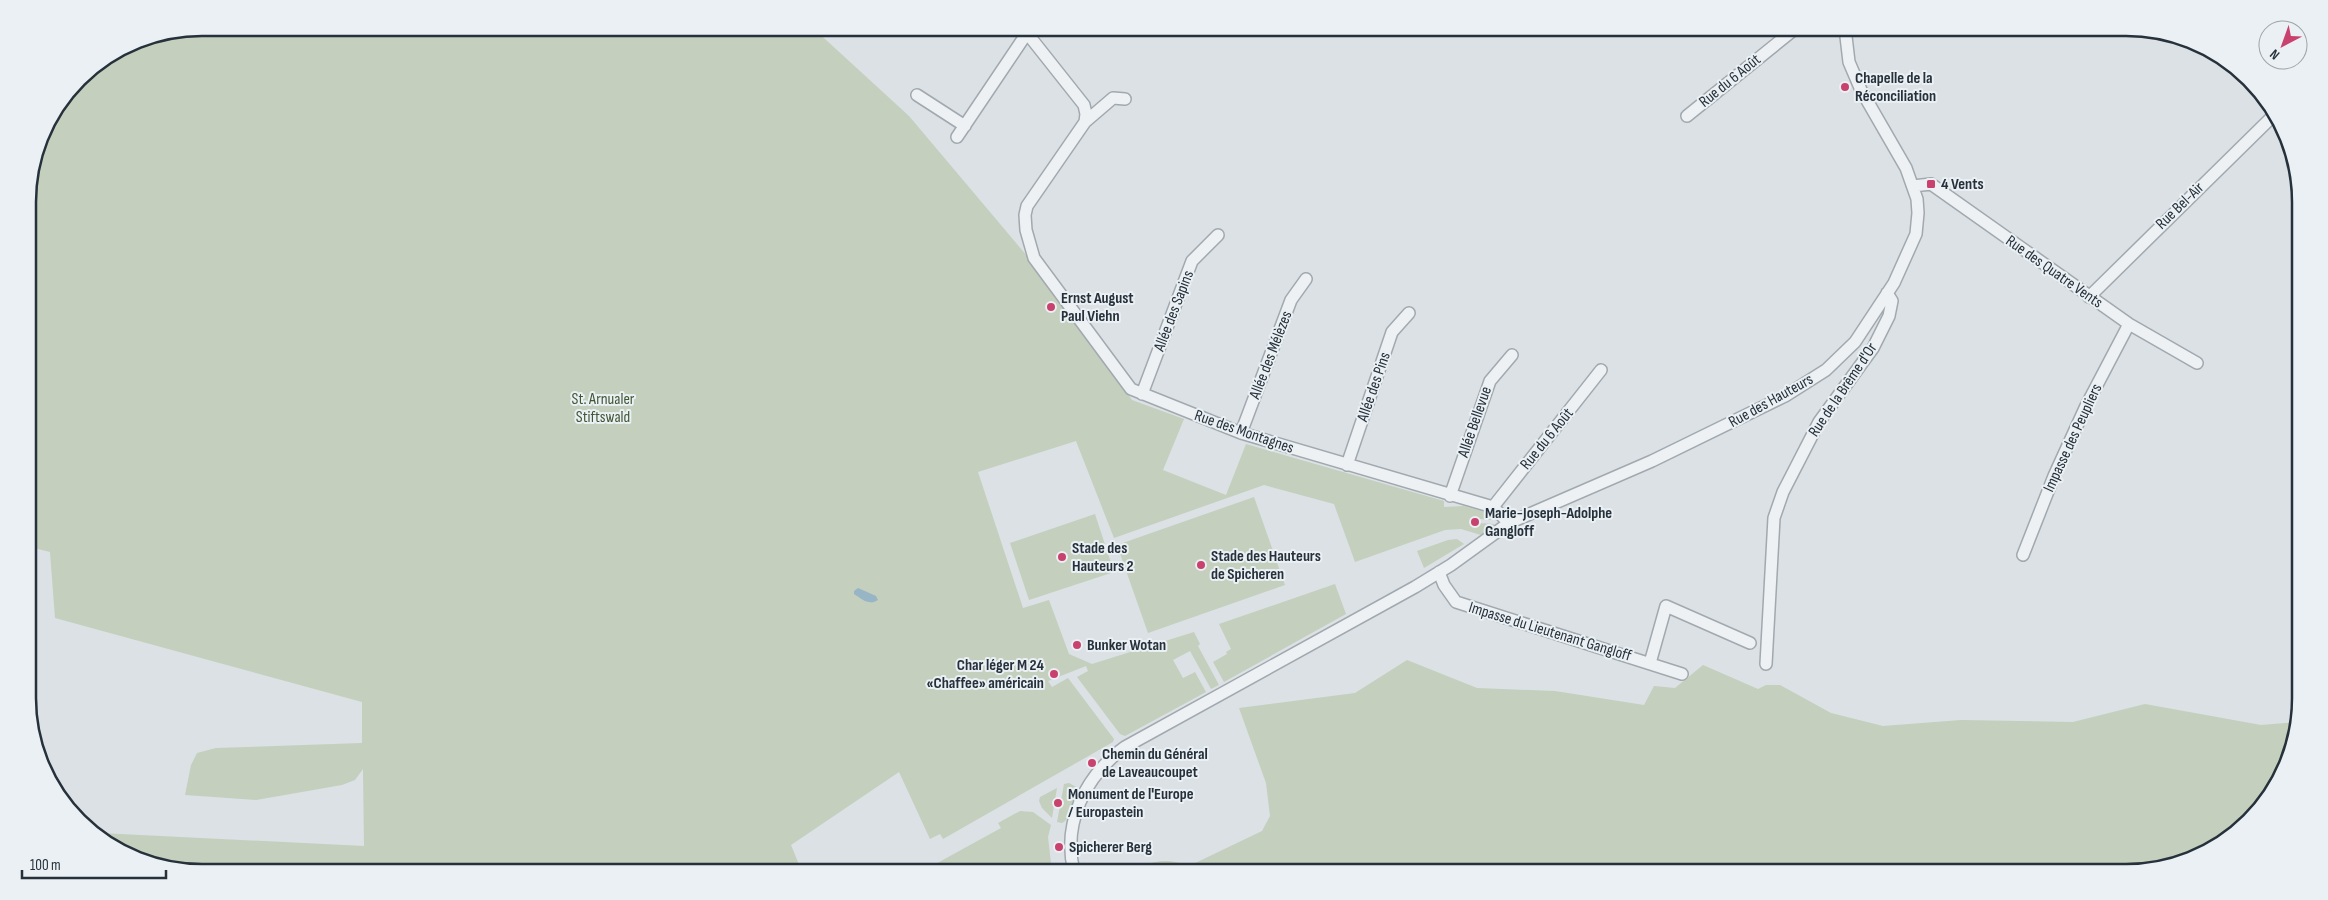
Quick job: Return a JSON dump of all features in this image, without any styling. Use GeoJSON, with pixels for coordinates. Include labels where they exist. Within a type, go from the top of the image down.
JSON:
{"type":"FeatureCollection","features":[{"type":"Feature","properties":{"kind":"street","name":"Rue du 6 Août"},"geometry":{"type":"LineString","coordinates":[[1687,116],[1786,36]]}},
{"type":"Feature","properties":{"kind":"street","name":"Rue des Hauteurs"},"geometry":{"type":"LineString","coordinates":[[1073,864],[1071,832],[1078,808],[1091,780],[1116,754],[1451,565],[1509,523],[1652,461],[1785,396],[1826,370],[1855,342],[1887,293],[1916,234],[1918,213],[1913,186],[1906,168],[1858,83],[1849,62],[1846,36]]}},
{"type":"Feature","properties":{"kind":"street"},"geometry":{"type":"LineString","coordinates":[[957,138],[1021,37]]}},
{"type":"Feature","properties":{"kind":"street"},"geometry":{"type":"LineString","coordinates":[[1030,37],[1084,105],[1085,122]]}},
{"type":"Feature","properties":{"kind":"street"},"geometry":{"type":"LineString","coordinates":[[917,95],[965,126]]}},
{"type":"Feature","properties":{"kind":"street"},"geometry":{"type":"LineString","coordinates":[[1085,122],[1113,98],[1125,99]]}},
{"type":"Feature","properties":{"kind":"street","name":"Rue Bel-Air"},"geometry":{"type":"LineString","coordinates":[[2089,297],[2270,119]]}},
{"type":"Feature","properties":{"kind":"street","name":"Rue des Montagnes"},"geometry":{"type":"LineString","coordinates":[[1085,122],[1027,206],[1024,215],[1026,230],[1034,258],[1131,389],[1241,434],[1492,507],[1509,523]]}},
{"type":"Feature","properties":{"kind":"street","name":"Rue des Quatre Vents"},"geometry":{"type":"LineString","coordinates":[[1913,186],[1931,184],[2129,324],[2197,363]]}},
{"type":"Feature","properties":{"kind":"street","name":"Allée des Sapins"},"geometry":{"type":"LineString","coordinates":[[1142,394],[1192,261],[1218,235]]}},
{"type":"Feature","properties":{"kind":"street","name":"Allée des Mélèzes"},"geometry":{"type":"LineString","coordinates":[[1241,434],[1291,300],[1306,279]]}},
{"type":"Feature","properties":{"kind":"street","name":"Rue de la Brême d'Or"},"geometry":{"type":"LineString","coordinates":[[1766,664],[1774,518],[1783,492],[1819,422],[1873,348],[1889,316],[1892,301],[1887,293]]}},
{"type":"Feature","properties":{"kind":"street","name":"Allée des Pins"},"geometry":{"type":"LineString","coordinates":[[1347,465],[1392,332],[1409,313]]}},
{"type":"Feature","properties":{"kind":"street","name":"Impasse des Peupliers"},"geometry":{"type":"LineString","coordinates":[[2023,555],[2054,476],[2086,406],[2129,324]]}},
{"type":"Feature","properties":{"kind":"street","name":"Allée Bellevue"},"geometry":{"type":"LineString","coordinates":[[1450,496],[1490,381],[1512,355]]}},
{"type":"Feature","properties":{"kind":"street","name":"Rue du 6 Août"},"geometry":{"type":"LineString","coordinates":[[1492,507],[1602,370]]}},
{"type":"Feature","properties":{"kind":"street","name":"Impasse du Lieutenant Gangloff"},"geometry":{"type":"LineString","coordinates":[[1439,572],[1444,585],[1456,602],[1682,674]]}},
{"type":"Feature","properties":{"kind":"street","name":"Impasse du Lieutenant Gangloff"},"geometry":{"type":"LineString","coordinates":[[1650,663],[1666,606],[1750,643]]}},
{"type":"Feature","properties":{"kind":"green space","name":"St. Arnualer Stiftswald"},"geometry":{"type":"Polygon","coordinates":[[[191,37],[822,37],[909,116],[1038,269],[1132,400],[1184,419],[1163,470],[1226,495],[1246,444],[1444,501],[1444,507],[1464,506],[1496,515],[1491,520],[1470,518],[1471,526],[1479,526],[1479,523],[1494,524],[1494,526],[1481,535],[1461,529],[1445,530],[1355,562],[1334,504],[1264,485],[1114,538],[1076,441],[978,472],[1023,608],[1049,600],[1069,654],[1092,664],[1194,632],[1200,644],[1198,646],[1219,685],[1211,689],[1190,651],[1173,660],[1183,678],[1195,672],[1206,692],[1125,736],[1120,734],[1077,677],[1088,671],[1086,666],[1048,681],[1052,687],[1068,678],[1114,739],[1113,742],[943,839],[940,834],[930,839],[899,772],[791,845],[799,864],[202,864],[169,861],[129,847],[106,833],[364,846],[363,769],[355,780],[342,785],[256,800],[185,795],[191,765],[197,753],[216,748],[362,743],[362,702],[55,618],[50,552],[36,549],[37,191],[39,169],[49,138],[58,119],[77,93],[93,77],[119,58],[138,49],[169,39],[191,37]]]}},
{"type":"Feature","properties":{"kind":"green space","name":"Stade des Hauteurs de Spicheren"},"geometry":{"type":"Polygon","coordinates":[[[1254,497],[1285,585],[1148,633],[1117,545],[1254,497]]]}},
{"type":"Feature","properties":{"kind":"green space","name":"Stade des Hauteurs 2"},"geometry":{"type":"Polygon","coordinates":[[[1095,514],[1114,572],[1029,600],[1010,543],[1095,514]]]}},
{"type":"Feature","properties":{"kind":"green space"},"geometry":{"type":"Polygon","coordinates":[[[1457,539],[1464,544],[1424,568],[1417,551],[1448,540],[1457,539]]]}},
{"type":"Feature","properties":{"kind":"green space"},"geometry":{"type":"Polygon","coordinates":[[[1335,584],[1346,614],[1224,682],[1213,662],[1227,654],[1226,652],[1231,649],[1219,624],[1335,584]]]}},
{"type":"Feature","properties":{"kind":"green space"},"geometry":{"type":"Polygon","coordinates":[[[1407,660],[1477,688],[1555,691],[1644,705],[1654,686],[1675,688],[1703,665],[1758,689],[1766,685],[1780,685],[1831,713],[1883,726],[1961,720],[2073,722],[2145,704],[2261,725],[2290,723],[2286,741],[2275,771],[2258,799],[2243,815],[2227,830],[2209,842],[2190,851],[2159,861],[2137,863],[1194,863],[1262,831],[1270,816],[1266,783],[1239,708],[1355,693],[1407,660]]]}},
{"type":"Feature","properties":{"kind":"green space"},"geometry":{"type":"Polygon","coordinates":[[[1069,783],[1076,787],[1073,807],[1065,821],[1062,823],[1057,822],[1064,784],[1069,783]]]}},
{"type":"Feature","properties":{"kind":"green space"},"geometry":{"type":"Polygon","coordinates":[[[1057,788],[1052,818],[1042,808],[1039,801],[1040,797],[1057,788]]]}},
{"type":"Feature","properties":{"kind":"green space"},"geometry":{"type":"Polygon","coordinates":[[[1020,811],[1033,812],[1051,825],[1048,837],[1051,864],[936,864],[1001,828],[998,823],[1020,811]]]}},
{"type":"Feature","properties":{"kind":"green space"},"geometry":{"type":"Polygon","coordinates":[[[1170,861],[1181,863],[1152,864],[1170,861]]]}},
{"type":"Feature","properties":{"kind":"water"},"geometry":{"type":"Polygon","coordinates":[[[858,588],[876,596],[878,600],[869,602],[863,600],[854,594],[854,591],[858,588]]]}},
{"type":"Feature","properties":{"kind":"place","name":"Chapelle de la Réconciliation"},"geometry":{"type":"Point","coordinates":[1845,87]}},
{"type":"Feature","properties":{"kind":"place","name":"4 Vents"},"geometry":{"type":"Point","coordinates":[1931,184]}},
{"type":"Feature","properties":{"kind":"place","name":"Ernst August Paul Viehn"},"geometry":{"type":"Point","coordinates":[1051,307]}},
{"type":"Feature","properties":{"kind":"place","name":"Marie-Joseph-Adolphe Gangloff"},"geometry":{"type":"Point","coordinates":[1475,522]}},
{"type":"Feature","properties":{"kind":"place","name":"Stade des Hauteurs 2"},"geometry":{"type":"Point","coordinates":[1062,557]}},
{"type":"Feature","properties":{"kind":"place","name":"Stade des Hauteurs de Spicheren"},"geometry":{"type":"Point","coordinates":[1201,565]}},
{"type":"Feature","properties":{"kind":"place","name":"Bunker Wotan"},"geometry":{"type":"Point","coordinates":[1077,645]}},
{"type":"Feature","properties":{"kind":"place","name":"Char léger M 24 «Chaffee» américain"},"geometry":{"type":"Point","coordinates":[1054,674]}},
{"type":"Feature","properties":{"kind":"place","name":"Chemin du Général de Laveaucoupet"},"geometry":{"type":"Point","coordinates":[1092,763]}},
{"type":"Feature","properties":{"kind":"place","name":"Monument de l'Europe / Europastein"},"geometry":{"type":"Point","coordinates":[1058,803]}},
{"type":"Feature","properties":{"kind":"place","name":"Spicherer Berg"},"geometry":{"type":"Point","coordinates":[1059,847]}}]}
